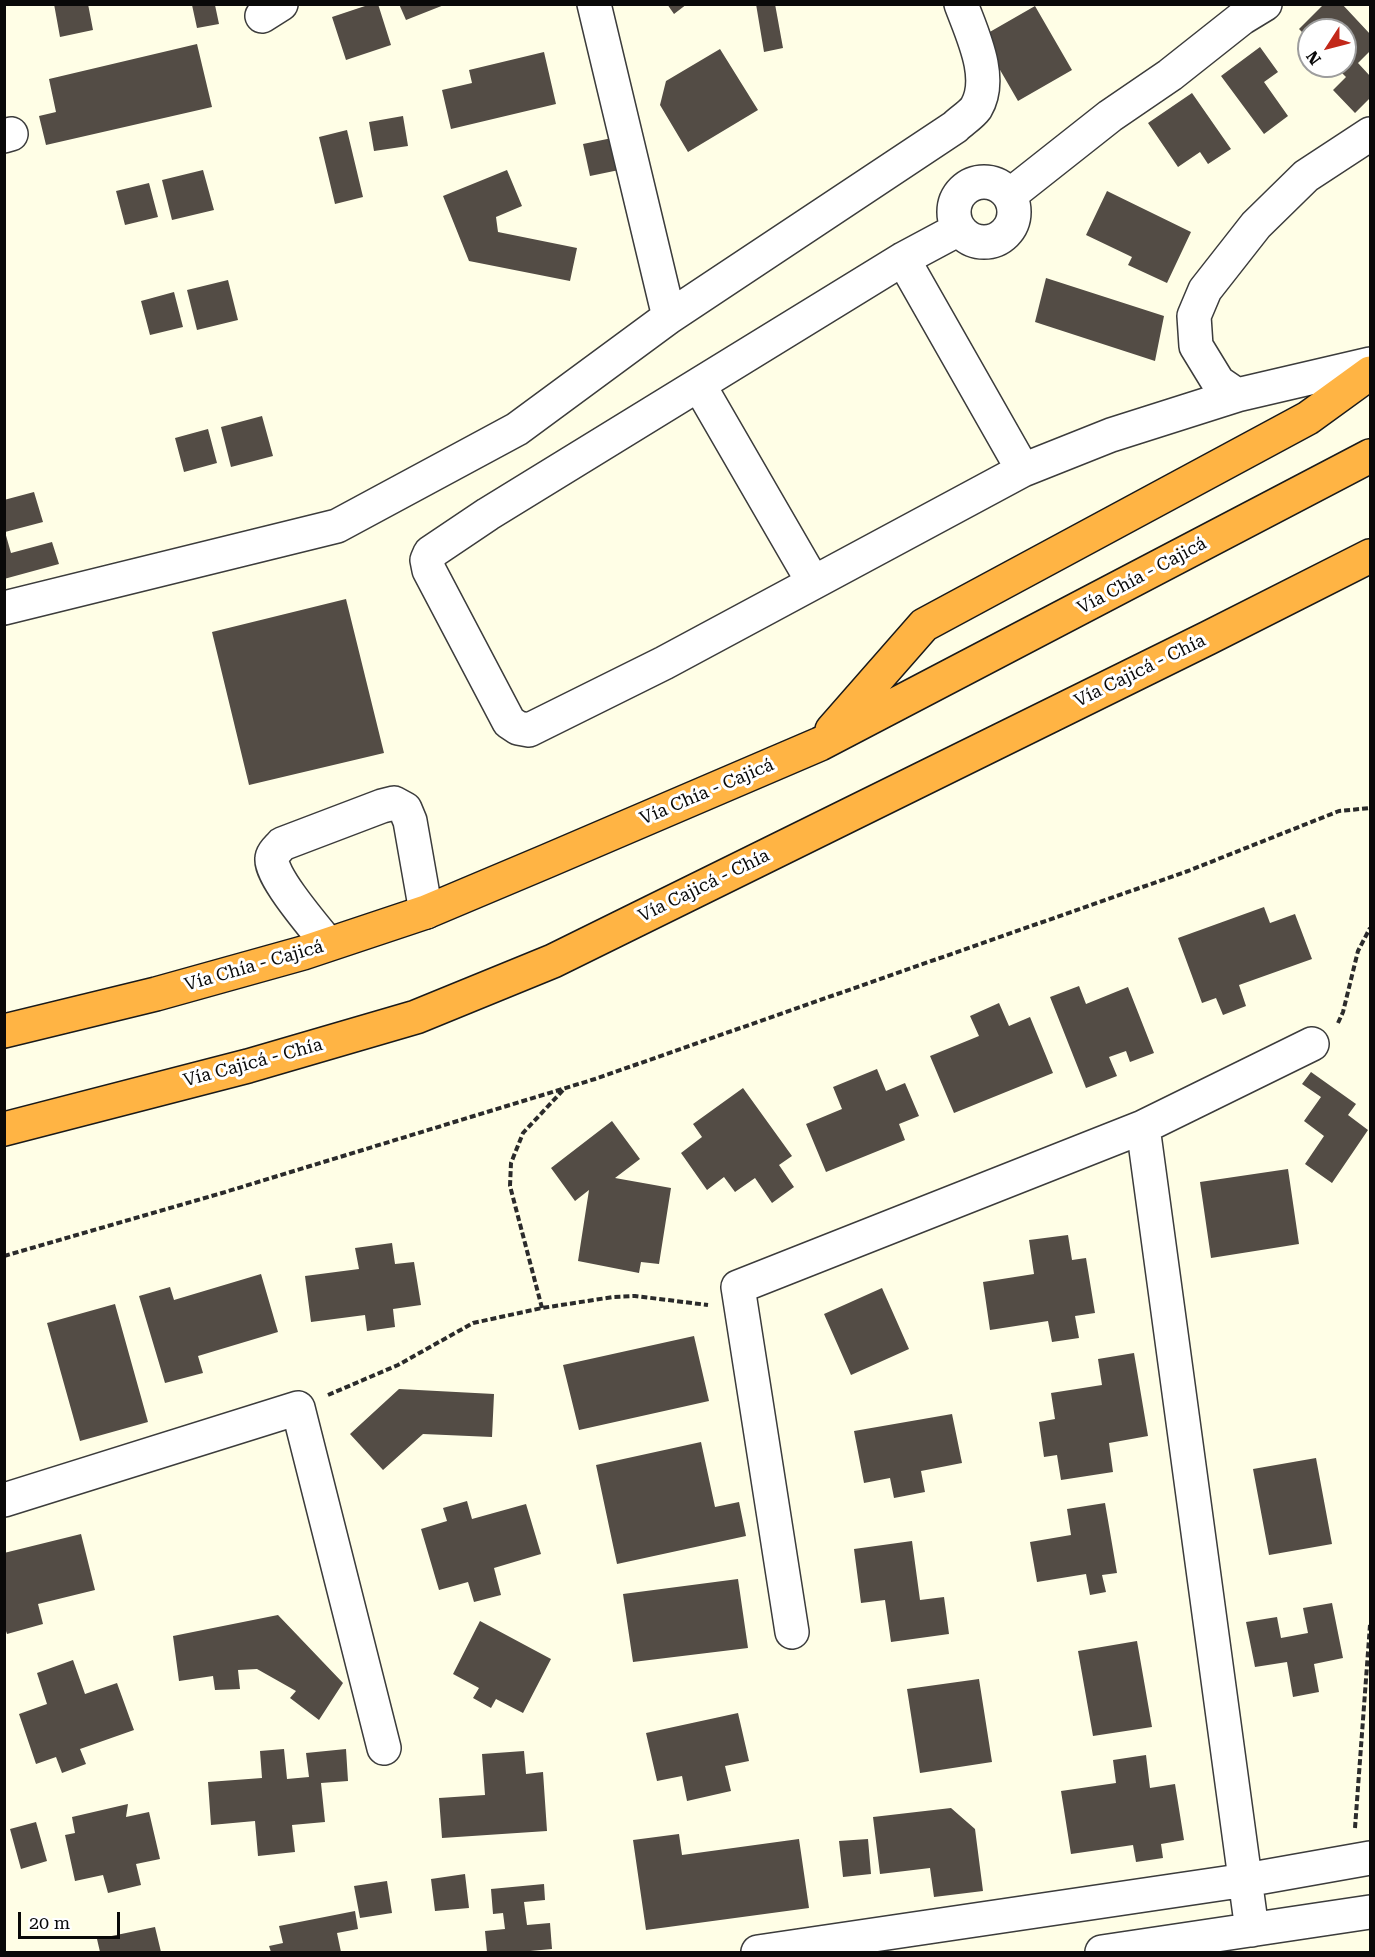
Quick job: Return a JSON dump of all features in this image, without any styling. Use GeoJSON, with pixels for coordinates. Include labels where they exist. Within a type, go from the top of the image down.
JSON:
{"type":"FeatureCollection","features":[{"type":"Feature","properties":{"kind":"highway"},"geometry":{"type":"LineString","coordinates":[[820,744],[924,625],[1308,418],[1371,373]]}},
{"type":"Feature","properties":{"kind":"highway","name":"Vía Chía - Cajicá"},"geometry":{"type":"LineString","coordinates":[[4,1031],[156,994],[328,944],[426,912],[820,744],[1371,456]]}},
{"type":"Feature","properties":{"kind":"highway","name":"Vía Cajicá - Chía"},"geometry":{"type":"LineString","coordinates":[[4,1129],[248,1066],[416,1017],[554,961],[1371,556]]}},
{"type":"Feature","properties":{"kind":"street"},"geometry":{"type":"LineString","coordinates":[[594,4],[669,317]]}},
{"type":"Feature","properties":{"kind":"street"},"geometry":{"type":"LineString","coordinates":[[4,608],[337,526],[517,429],[669,317],[955,127],[975,108],[982,86],[981,56],[962,4]]}},
{"type":"Feature","properties":{"kind":"street"},"geometry":{"type":"LineString","coordinates":[[1010,195],[1242,18],[1265,4]]}},
{"type":"Feature","properties":{"kind":"street"},"geometry":{"type":"LineString","coordinates":[[1237,395],[1218,382],[1196,346],[1194,316],[1205,290],[1256,225],[1306,176],[1371,134]]}},
{"type":"Feature","properties":{"kind":"street"},"geometry":{"type":"LineString","coordinates":[[982,181],[998,184],[1010,195],[1015,213],[1008,231],[993,241],[974,241],[959,229],[954,214],[957,198],[967,186],[982,181]]}},
{"type":"Feature","properties":{"kind":"street"},"geometry":{"type":"LineString","coordinates":[[959,229],[903,259],[488,514],[430,553],[427,560],[429,570],[509,722],[518,728],[529,730],[664,663],[1023,470],[1111,435],[1237,395],[1371,364]]}},
{"type":"Feature","properties":{"kind":"street"},"geometry":{"type":"LineString","coordinates":[[903,259],[1023,470]]}},
{"type":"Feature","properties":{"kind":"street"},"geometry":{"type":"LineString","coordinates":[[699,385],[813,582]]}},
{"type":"Feature","properties":{"kind":"street"},"geometry":{"type":"LineString","coordinates":[[328,944],[276,874],[272,859],[275,851],[282,844],[394,803],[405,809],[407,815],[426,912]]}},
{"type":"Feature","properties":{"kind":"street"},"geometry":{"type":"LineString","coordinates":[[792,1632],[738,1287],[1143,1127],[1312,1044]]}},
{"type":"Feature","properties":{"kind":"street"},"geometry":{"type":"LineString","coordinates":[[1143,1127],[1252,1930]]}},
{"type":"Feature","properties":{"kind":"street"},"geometry":{"type":"LineString","coordinates":[[4,1500],[298,1408],[384,1748]]}},
{"type":"Feature","properties":{"kind":"street"},"geometry":{"type":"LineString","coordinates":[[758,1953],[1366,1862]]}},
{"type":"Feature","properties":{"kind":"street"},"geometry":{"type":"LineString","coordinates":[[1102,1953],[1371,1912]]}},
{"type":"Feature","properties":{"kind":"path"},"geometry":{"type":"LineString","coordinates":[[4,1256],[222,1193],[565,1088],[1166,879],[1339,811],[1371,808]]}},
{"type":"Feature","properties":{"kind":"path"},"geometry":{"type":"LineString","coordinates":[[1312,1044],[1336,1028],[1343,1012],[1358,951],[1371,928]]}},
{"type":"Feature","properties":{"kind":"path"},"geometry":{"type":"LineString","coordinates":[[542,1308],[510,1186],[511,1163],[523,1133],[565,1088]]}},
{"type":"Feature","properties":{"kind":"path"},"geometry":{"type":"LineString","coordinates":[[298,1408],[398,1365],[473,1323],[542,1308],[613,1297],[635,1296],[714,1306],[738,1287]]}},
{"type":"Feature","properties":{"kind":"path"},"geometry":{"type":"LineString","coordinates":[[1366,1862],[1371,1625]]}},
{"type":"Feature","properties":{"kind":"building"},"geometry":{"type":"Polygon","coordinates":[[[54,4],[88,4],[93,30],[60,37],[54,4]]]}},
{"type":"Feature","properties":{"kind":"building"},"geometry":{"type":"Polygon","coordinates":[[[371,4],[378,4],[391,45],[346,60],[332,17],[371,4]]]}},
{"type":"Feature","properties":{"kind":"building"},"geometry":{"type":"Polygon","coordinates":[[[399,4],[443,4],[444,5],[406,20],[399,4]]]}},
{"type":"Feature","properties":{"kind":"building"},"geometry":{"type":"Polygon","coordinates":[[[667,4],[687,4],[674,14],[667,4]]]}},
{"type":"Feature","properties":{"kind":"building"},"geometry":{"type":"Polygon","coordinates":[[[756,4],[775,4],[783,48],[764,52],[756,4]]]}},
{"type":"Feature","properties":{"kind":"building"},"geometry":{"type":"Polygon","coordinates":[[[1324,4],[1342,4],[1355,18],[1310,18],[1324,4]]]}},
{"type":"Feature","properties":{"kind":"building"},"geometry":{"type":"Polygon","coordinates":[[[192,5],[215,5],[219,24],[197,28],[192,5]]]}},
{"type":"Feature","properties":{"kind":"building"},"geometry":{"type":"Polygon","coordinates":[[[1035,6],[1072,70],[1018,101],[981,37],[1035,6]]]}},
{"type":"Feature","properties":{"kind":"building"},"geometry":{"type":"Polygon","coordinates":[[[1357,20],[1370,34],[1370,51],[1358,63],[1370,76],[1370,98],[1355,113],[1333,90],[1345,78],[1357,78],[1357,20]]]}},
{"type":"Feature","properties":{"kind":"building"},"geometry":{"type":"Polygon","coordinates":[[[197,44],[212,107],[46,145],[39,116],[56,112],[49,79],[197,44]]]}},
{"type":"Feature","properties":{"kind":"building"},"geometry":{"type":"Polygon","coordinates":[[[1260,47],[1278,72],[1264,82],[1288,116],[1264,134],[1221,76],[1260,47]]]}},
{"type":"Feature","properties":{"kind":"building"},"geometry":{"type":"Polygon","coordinates":[[[720,49],[758,110],[688,152],[660,105],[666,81],[720,49]]]}},
{"type":"Feature","properties":{"kind":"building"},"geometry":{"type":"Polygon","coordinates":[[[544,52],[556,104],[451,129],[442,90],[472,83],[469,70],[544,52]]]}},
{"type":"Feature","properties":{"kind":"building"},"geometry":{"type":"Polygon","coordinates":[[[1192,93],[1231,149],[1208,164],[1200,152],[1178,167],[1148,123],[1192,93]]]}},
{"type":"Feature","properties":{"kind":"building"},"geometry":{"type":"Polygon","coordinates":[[[403,116],[408,146],[374,151],[369,122],[403,116]]]}},
{"type":"Feature","properties":{"kind":"building"},"geometry":{"type":"Polygon","coordinates":[[[347,130],[363,197],[335,204],[319,137],[347,130]]]}},
{"type":"Feature","properties":{"kind":"building"},"geometry":{"type":"Polygon","coordinates":[[[612,138],[619,170],[590,176],[583,144],[612,138]]]}},
{"type":"Feature","properties":{"kind":"building"},"geometry":{"type":"Polygon","coordinates":[[[203,170],[214,210],[172,220],[162,180],[203,170]]]}},
{"type":"Feature","properties":{"kind":"building"},"geometry":{"type":"Polygon","coordinates":[[[507,170],[522,206],[496,217],[498,232],[577,248],[570,281],[469,261],[443,196],[507,170]]]}},
{"type":"Feature","properties":{"kind":"building"},"geometry":{"type":"Polygon","coordinates":[[[149,183],[158,217],[125,225],[116,191],[149,183]]]}},
{"type":"Feature","properties":{"kind":"building"},"geometry":{"type":"Polygon","coordinates":[[[1107,191],[1191,232],[1167,283],[1128,265],[1132,257],[1086,235],[1107,191]]]}},
{"type":"Feature","properties":{"kind":"building"},"geometry":{"type":"Polygon","coordinates":[[[1046,278],[1164,316],[1155,361],[1035,322],[1046,278]]]}},
{"type":"Feature","properties":{"kind":"building"},"geometry":{"type":"Polygon","coordinates":[[[228,280],[238,320],[197,330],[187,290],[228,280]]]}},
{"type":"Feature","properties":{"kind":"building"},"geometry":{"type":"Polygon","coordinates":[[[174,292],[183,327],[150,335],[141,301],[174,292]]]}},
{"type":"Feature","properties":{"kind":"building"},"geometry":{"type":"Polygon","coordinates":[[[262,416],[273,456],[231,467],[221,427],[262,416]]]}},
{"type":"Feature","properties":{"kind":"building"},"geometry":{"type":"Polygon","coordinates":[[[208,429],[217,463],[184,472],[175,438],[208,429]]]}},
{"type":"Feature","properties":{"kind":"building"},"geometry":{"type":"Polygon","coordinates":[[[34,492],[43,522],[5,532],[11,553],[52,542],[59,564],[4,579],[4,500],[34,492]]]}},
{"type":"Feature","properties":{"kind":"building"},"geometry":{"type":"Polygon","coordinates":[[[346,599],[384,753],[249,785],[212,632],[346,599]]]}},
{"type":"Feature","properties":{"kind":"building"},"geometry":{"type":"Polygon","coordinates":[[[1264,907],[1270,923],[1295,914],[1312,959],[1239,985],[1246,1006],[1223,1015],[1216,998],[1202,1003],[1178,938],[1264,907]]]}},
{"type":"Feature","properties":{"kind":"building"},"geometry":{"type":"Polygon","coordinates":[[[1079,986],[1086,1004],[1128,987],[1154,1053],[1130,1062],[1126,1051],[1109,1057],[1117,1076],[1086,1088],[1050,997],[1079,986]]]}},
{"type":"Feature","properties":{"kind":"building"},"geometry":{"type":"Polygon","coordinates":[[[999,1003],[1009,1026],[1030,1017],[1053,1073],[954,1113],[930,1056],[979,1036],[970,1016],[999,1003]]]}},
{"type":"Feature","properties":{"kind":"building"},"geometry":{"type":"Polygon","coordinates":[[[877,1069],[886,1091],[905,1083],[919,1116],[899,1124],[905,1140],[826,1172],[806,1124],[842,1109],[833,1087],[877,1069]]]}},
{"type":"Feature","properties":{"kind":"building"},"geometry":{"type":"Polygon","coordinates":[[[1311,1072],[1356,1104],[1348,1115],[1368,1130],[1332,1183],[1305,1164],[1324,1136],[1304,1121],[1321,1097],[1302,1084],[1311,1072]]]}},
{"type":"Feature","properties":{"kind":"building"},"geometry":{"type":"Polygon","coordinates":[[[743,1088],[792,1156],[779,1165],[794,1187],[772,1203],[755,1178],[735,1192],[724,1177],[707,1190],[681,1153],[702,1137],[693,1124],[743,1088]]]}},
{"type":"Feature","properties":{"kind":"building"},"geometry":{"type":"Polygon","coordinates":[[[612,1121],[640,1159],[615,1178],[671,1188],[659,1264],[641,1262],[639,1273],[578,1261],[589,1190],[575,1201],[551,1168],[612,1121]]]}},
{"type":"Feature","properties":{"kind":"building"},"geometry":{"type":"Polygon","coordinates":[[[1288,1169],[1299,1244],[1211,1258],[1200,1182],[1288,1169]]]}},
{"type":"Feature","properties":{"kind":"building"},"geometry":{"type":"Polygon","coordinates":[[[1068,1235],[1072,1260],[1086,1258],[1095,1313],[1075,1316],[1079,1338],[1052,1342],[1048,1321],[990,1330],[983,1282],[1034,1274],[1029,1240],[1068,1235]]]}},
{"type":"Feature","properties":{"kind":"building"},"geometry":{"type":"Polygon","coordinates":[[[392,1243],[395,1264],[414,1262],[421,1305],[393,1309],[395,1327],[367,1331],[365,1315],[311,1322],[305,1276],[359,1269],[355,1248],[392,1243]]]}},
{"type":"Feature","properties":{"kind":"building"},"geometry":{"type":"Polygon","coordinates":[[[261,1274],[278,1332],[198,1356],[203,1373],[165,1383],[139,1296],[170,1287],[174,1300],[261,1274]]]}},
{"type":"Feature","properties":{"kind":"building"},"geometry":{"type":"Polygon","coordinates":[[[882,1288],[909,1349],[851,1375],[824,1314],[882,1288]]]}},
{"type":"Feature","properties":{"kind":"building"},"geometry":{"type":"Polygon","coordinates":[[[115,1304],[148,1422],[80,1441],[47,1323],[115,1304]]]}},
{"type":"Feature","properties":{"kind":"building"},"geometry":{"type":"Polygon","coordinates":[[[694,1336],[709,1401],[579,1430],[563,1365],[694,1336]]]}},
{"type":"Feature","properties":{"kind":"building"},"geometry":{"type":"Polygon","coordinates":[[[1134,1353],[1148,1436],[1109,1443],[1113,1472],[1061,1480],[1057,1455],[1044,1457],[1039,1422],[1055,1419],[1051,1393],[1102,1385],[1098,1359],[1134,1353]]]}},
{"type":"Feature","properties":{"kind":"building"},"geometry":{"type":"Polygon","coordinates":[[[399,1389],[494,1394],[492,1437],[423,1434],[383,1470],[350,1434],[399,1389]]]}},
{"type":"Feature","properties":{"kind":"building"},"geometry":{"type":"Polygon","coordinates":[[[952,1414],[962,1463],[921,1471],[925,1492],[894,1498],[890,1478],[864,1483],[854,1431],[952,1414]]]}},
{"type":"Feature","properties":{"kind":"building"},"geometry":{"type":"Polygon","coordinates":[[[701,1442],[715,1507],[739,1502],[746,1536],[617,1564],[596,1465],[701,1442]]]}},
{"type":"Feature","properties":{"kind":"building"},"geometry":{"type":"Polygon","coordinates":[[[1316,1458],[1332,1544],[1269,1555],[1253,1469],[1316,1458]]]}},
{"type":"Feature","properties":{"kind":"building"},"geometry":{"type":"Polygon","coordinates":[[[467,1501],[472,1519],[526,1504],[541,1554],[494,1568],[501,1595],[474,1602],[468,1582],[439,1590],[421,1529],[447,1521],[443,1508],[467,1501]]]}},
{"type":"Feature","properties":{"kind":"building"},"geometry":{"type":"Polygon","coordinates":[[[1105,1503],[1117,1573],[1102,1575],[1106,1592],[1090,1595],[1086,1574],[1037,1582],[1030,1542],[1071,1535],[1067,1509],[1105,1503]]]}},
{"type":"Feature","properties":{"kind":"building"},"geometry":{"type":"Polygon","coordinates":[[[81,1534],[95,1590],[38,1604],[43,1624],[7,1634],[4,1625],[4,1553],[81,1534]]]}},
{"type":"Feature","properties":{"kind":"building"},"geometry":{"type":"Polygon","coordinates":[[[912,1541],[920,1600],[944,1597],[949,1634],[891,1642],[885,1600],[861,1603],[854,1549],[912,1541]]]}},
{"type":"Feature","properties":{"kind":"building"},"geometry":{"type":"Polygon","coordinates":[[[738,1579],[748,1648],[633,1662],[623,1594],[738,1579]]]}},
{"type":"Feature","properties":{"kind":"building"},"geometry":{"type":"Polygon","coordinates":[[[1332,1603],[1343,1658],[1314,1664],[1319,1692],[1293,1697],[1287,1662],[1255,1667],[1246,1622],[1277,1617],[1281,1638],[1308,1633],[1303,1608],[1332,1603]]]}},
{"type":"Feature","properties":{"kind":"building"},"geometry":{"type":"Polygon","coordinates":[[[278,1615],[343,1683],[319,1720],[290,1698],[296,1691],[257,1669],[238,1670],[240,1689],[215,1690],[213,1676],[179,1681],[173,1636],[278,1615]]]}},
{"type":"Feature","properties":{"kind":"building"},"geometry":{"type":"Polygon","coordinates":[[[480,1621],[551,1659],[523,1713],[496,1699],[491,1708],[473,1698],[479,1688],[453,1674],[480,1621]]]}},
{"type":"Feature","properties":{"kind":"building"},"geometry":{"type":"Polygon","coordinates":[[[1137,1641],[1152,1727],[1093,1736],[1078,1651],[1137,1641]]]}},
{"type":"Feature","properties":{"kind":"building"},"geometry":{"type":"Polygon","coordinates":[[[73,1660],[85,1694],[117,1683],[134,1730],[80,1749],[86,1764],[62,1773],[56,1757],[36,1764],[19,1714],[47,1704],[37,1673],[73,1660]]]}},
{"type":"Feature","properties":{"kind":"building"},"geometry":{"type":"Polygon","coordinates":[[[979,1679],[992,1762],[920,1773],[907,1689],[979,1679]]]}},
{"type":"Feature","properties":{"kind":"building"},"geometry":{"type":"Polygon","coordinates":[[[738,1713],[749,1761],[725,1766],[731,1791],[687,1801],[682,1776],[657,1781],[646,1733],[738,1713]]]}},
{"type":"Feature","properties":{"kind":"building"},"geometry":{"type":"Polygon","coordinates":[[[284,1749],[287,1779],[309,1777],[306,1753],[346,1749],[348,1781],[321,1783],[325,1822],[292,1825],[295,1852],[258,1856],[255,1821],[211,1825],[208,1782],[262,1778],[260,1751],[284,1749]]]}},
{"type":"Feature","properties":{"kind":"building"},"geometry":{"type":"Polygon","coordinates":[[[524,1751],[526,1774],[543,1772],[547,1831],[442,1838],[439,1798],[485,1795],[482,1754],[524,1751]]]}},
{"type":"Feature","properties":{"kind":"building"},"geometry":{"type":"Polygon","coordinates":[[[1146,1755],[1150,1788],[1175,1784],[1184,1840],[1161,1844],[1163,1858],[1136,1862],[1133,1845],[1071,1854],[1061,1791],[1116,1783],[1113,1760],[1146,1755]]]}},
{"type":"Feature","properties":{"kind":"building"},"geometry":{"type":"Polygon","coordinates":[[[128,1804],[126,1817],[149,1812],[160,1859],[136,1864],[141,1885],[108,1893],[103,1875],[75,1881],[65,1835],[75,1833],[72,1817],[128,1804]]]}},
{"type":"Feature","properties":{"kind":"building"},"geometry":{"type":"Polygon","coordinates":[[[951,1808],[975,1829],[983,1891],[934,1897],[930,1868],[880,1874],[873,1817],[951,1808]]]}},
{"type":"Feature","properties":{"kind":"building"},"geometry":{"type":"Polygon","coordinates":[[[36,1822],[47,1861],[21,1869],[10,1829],[36,1822]]]}},
{"type":"Feature","properties":{"kind":"building"},"geometry":{"type":"Polygon","coordinates":[[[679,1834],[682,1855],[799,1839],[809,1908],[646,1930],[633,1840],[679,1834]]]}},
{"type":"Feature","properties":{"kind":"building"},"geometry":{"type":"Polygon","coordinates":[[[868,1839],[871,1874],[843,1877],[839,1841],[868,1839]]]}},
{"type":"Feature","properties":{"kind":"building"},"geometry":{"type":"Polygon","coordinates":[[[465,1874],[469,1908],[435,1911],[431,1879],[465,1874]]]}},
{"type":"Feature","properties":{"kind":"building"},"geometry":{"type":"Polygon","coordinates":[[[387,1881],[392,1913],[360,1918],[354,1886],[387,1881]]]}},
{"type":"Feature","properties":{"kind":"building"},"geometry":{"type":"Polygon","coordinates":[[[544,1884],[545,1900],[524,1902],[527,1925],[550,1923],[552,1949],[530,1952],[487,1952],[485,1931],[505,1929],[503,1913],[493,1914],[491,1889],[544,1884]]]}},
{"type":"Feature","properties":{"kind":"building"},"geometry":{"type":"Polygon","coordinates":[[[355,1911],[358,1929],[337,1933],[341,1952],[271,1952],[269,1946],[283,1943],[279,1926],[355,1911]]]}},
{"type":"Feature","properties":{"kind":"building"},"geometry":{"type":"Polygon","coordinates":[[[155,1927],[161,1952],[100,1952],[97,1939],[155,1927]]]}}]}
